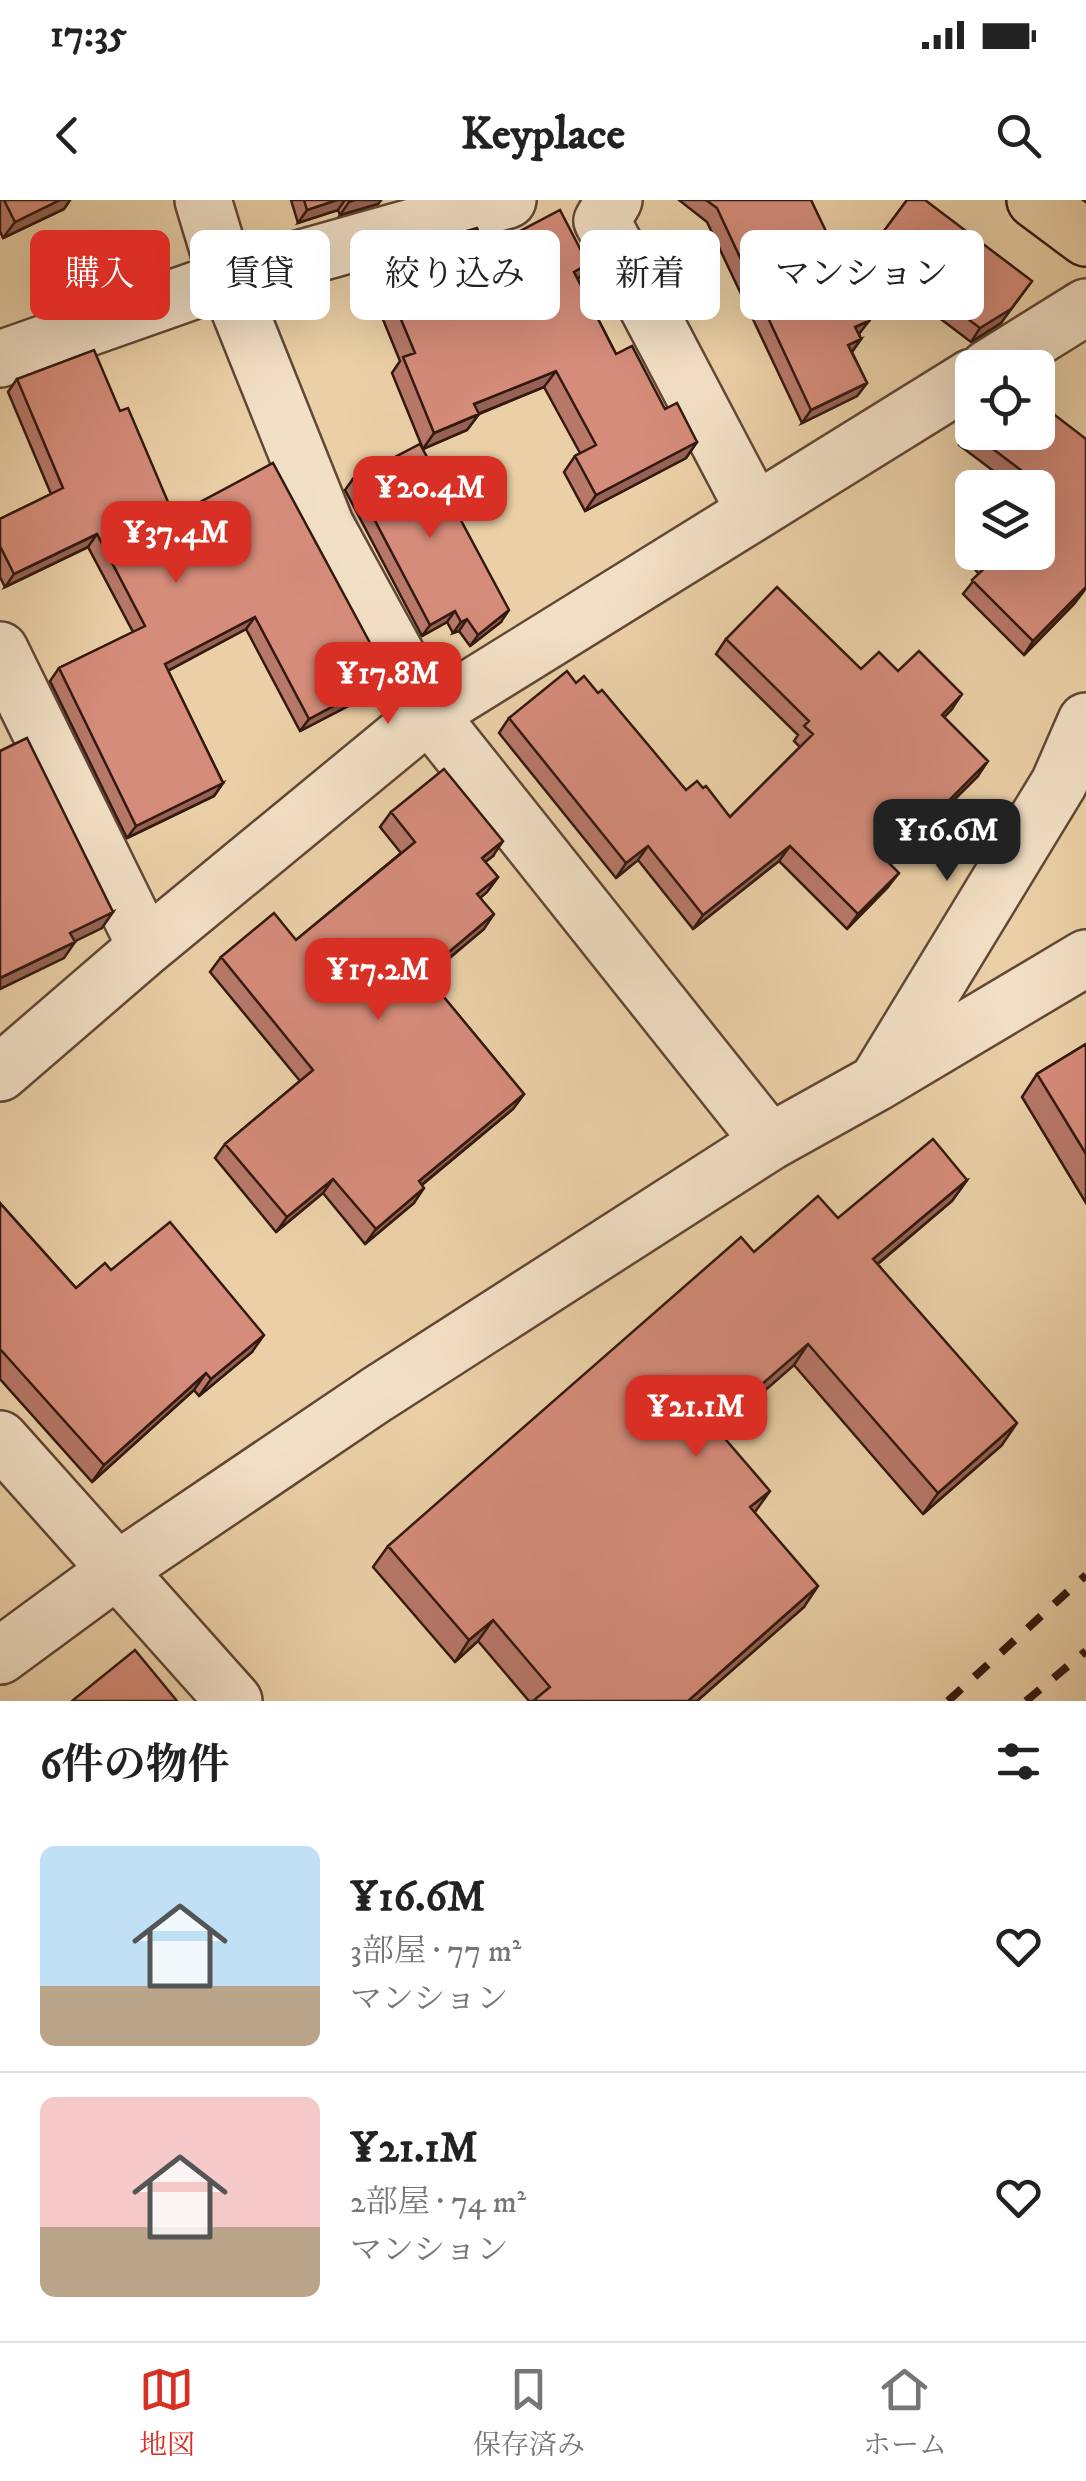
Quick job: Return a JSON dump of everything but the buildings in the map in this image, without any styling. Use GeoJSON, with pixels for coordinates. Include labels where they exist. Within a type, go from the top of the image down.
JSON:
{"type":"FeatureCollection","features":[{"type":"Feature","properties":{"kind":"main road"},"geometry":{"type":"LineString","coordinates":[[1035,200],[1086,238]]}},
{"type":"Feature","properties":{"kind":"street"},"geometry":{"type":"LineString","coordinates":[[202,200],[211,230]]}},
{"type":"Feature","properties":{"kind":"street"},"geometry":{"type":"LineString","coordinates":[[330,250],[508,200]]}},
{"type":"Feature","properties":{"kind":"street"},"geometry":{"type":"LineString","coordinates":[[614,200],[602,221],[755,512]]}},
{"type":"Feature","properties":{"kind":"street"},"geometry":{"type":"LineString","coordinates":[[0,360],[190,292]]}},
{"type":"Feature","properties":{"kind":"street"},"geometry":{"type":"LineString","coordinates":[[1017,350],[1086,307]]}},
{"type":"Feature","properties":{"kind":"street"},"geometry":{"type":"LineString","coordinates":[[243,320],[326,526],[429,714],[770,1142]]}},
{"type":"Feature","properties":{"kind":"street"},"geometry":{"type":"LineString","coordinates":[[0,1073],[429,714],[955,388]]}},
{"type":"Feature","properties":{"kind":"street"},"geometry":{"type":"LineString","coordinates":[[0,650],[146,947]]}},
{"type":"Feature","properties":{"kind":"street"},"geometry":{"type":"LineString","coordinates":[[876,1083],[1059,783],[1086,721]]}},
{"type":"Feature","properties":{"kind":"street"},"geometry":{"type":"LineString","coordinates":[[0,1656],[117,1570],[376,1396],[770,1142],[1086,958]]}},
{"type":"Feature","properties":{"kind":"street"},"geometry":{"type":"LineString","coordinates":[[0,1438],[234,1701]]}},
{"type":"Feature","properties":{"kind":"railway"},"geometry":{"type":"LineString","coordinates":[[948,1701],[1086,1575]]}},
{"type":"Feature","properties":{"kind":"railway"},"geometry":{"type":"LineString","coordinates":[[1026,1701],[1086,1651]]}}]}
